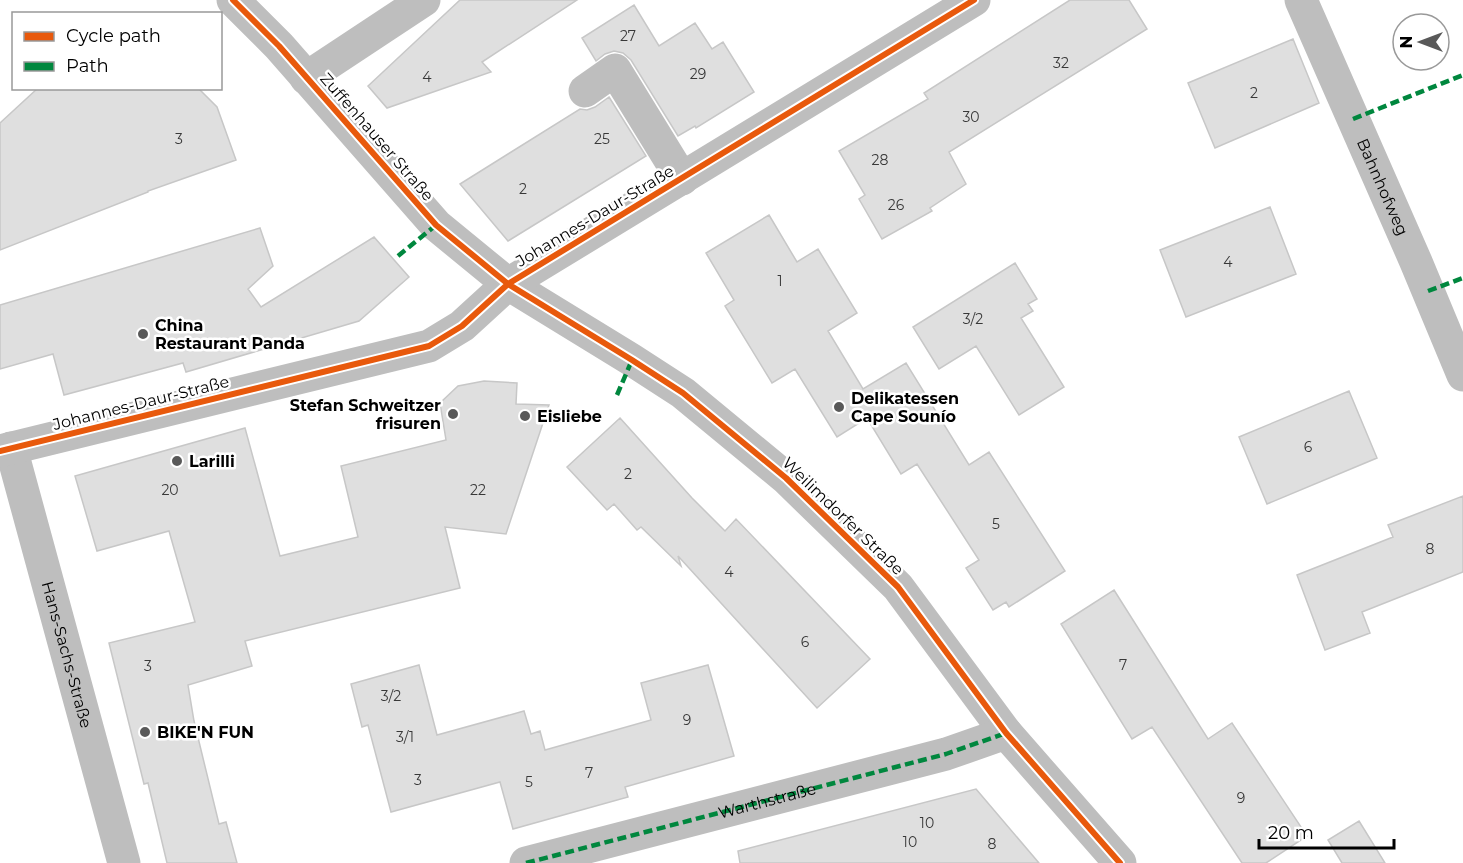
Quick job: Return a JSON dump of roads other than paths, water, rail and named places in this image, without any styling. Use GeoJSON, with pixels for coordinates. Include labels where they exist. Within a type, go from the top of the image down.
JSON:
{"type":"FeatureCollection","features":[{"type":"Feature","properties":{"kind":"street","name":"Zuffenhauser Straße"},"geometry":{"type":"LineString","coordinates":[[233,0],[279,46],[436,225],[508,284]]}},
{"type":"Feature","properties":{"kind":"street"},"geometry":{"type":"LineString","coordinates":[[306,78],[424,0]]}},
{"type":"Feature","properties":{"kind":"street","name":"Johannes-Daur-Straße"},"geometry":{"type":"LineString","coordinates":[[6,450],[429,346],[462,326],[508,284],[974,0]]}},
{"type":"Feature","properties":{"kind":"street","name":"Bahnhofweg"},"geometry":{"type":"LineString","coordinates":[[1301,0],[1463,375]]}},
{"type":"Feature","properties":{"kind":"street"},"geometry":{"type":"LineString","coordinates":[[585,91],[615,70],[682,179]]}},
{"type":"Feature","properties":{"kind":"street","name":"Weilimdorfer Straße"},"geometry":{"type":"LineString","coordinates":[[508,284],[683,393],[786,478],[898,587],[1006,733],[1120,863]]}},
{"type":"Feature","properties":{"kind":"street","name":"Hans-Sachs-Straße"},"geometry":{"type":"LineString","coordinates":[[6,450],[124,863]]}},
{"type":"Feature","properties":{"kind":"street","name":"Warthstraße"},"geometry":{"type":"LineString","coordinates":[[526,863],[924,760],[1006,733]]}},
{"type":"Feature","properties":{"kind":"place","name":"China Restaurant Panda"},"geometry":{"type":"Point","coordinates":[143,334]}},
{"type":"Feature","properties":{"kind":"place","name":"Delikatessen Cape Sounío"},"geometry":{"type":"Point","coordinates":[839,407]}},
{"type":"Feature","properties":{"kind":"place","name":"Stefan Schweitzer frisuren"},"geometry":{"type":"Point","coordinates":[453,414]}},
{"type":"Feature","properties":{"kind":"place","name":"Eisliebe"},"geometry":{"type":"Point","coordinates":[525,416]}},
{"type":"Feature","properties":{"kind":"place","name":"Larilli"},"geometry":{"type":"Point","coordinates":[177,461]}},
{"type":"Feature","properties":{"kind":"place","name":"BIKE'N FUN"},"geometry":{"type":"Point","coordinates":[145,732]}}]}
